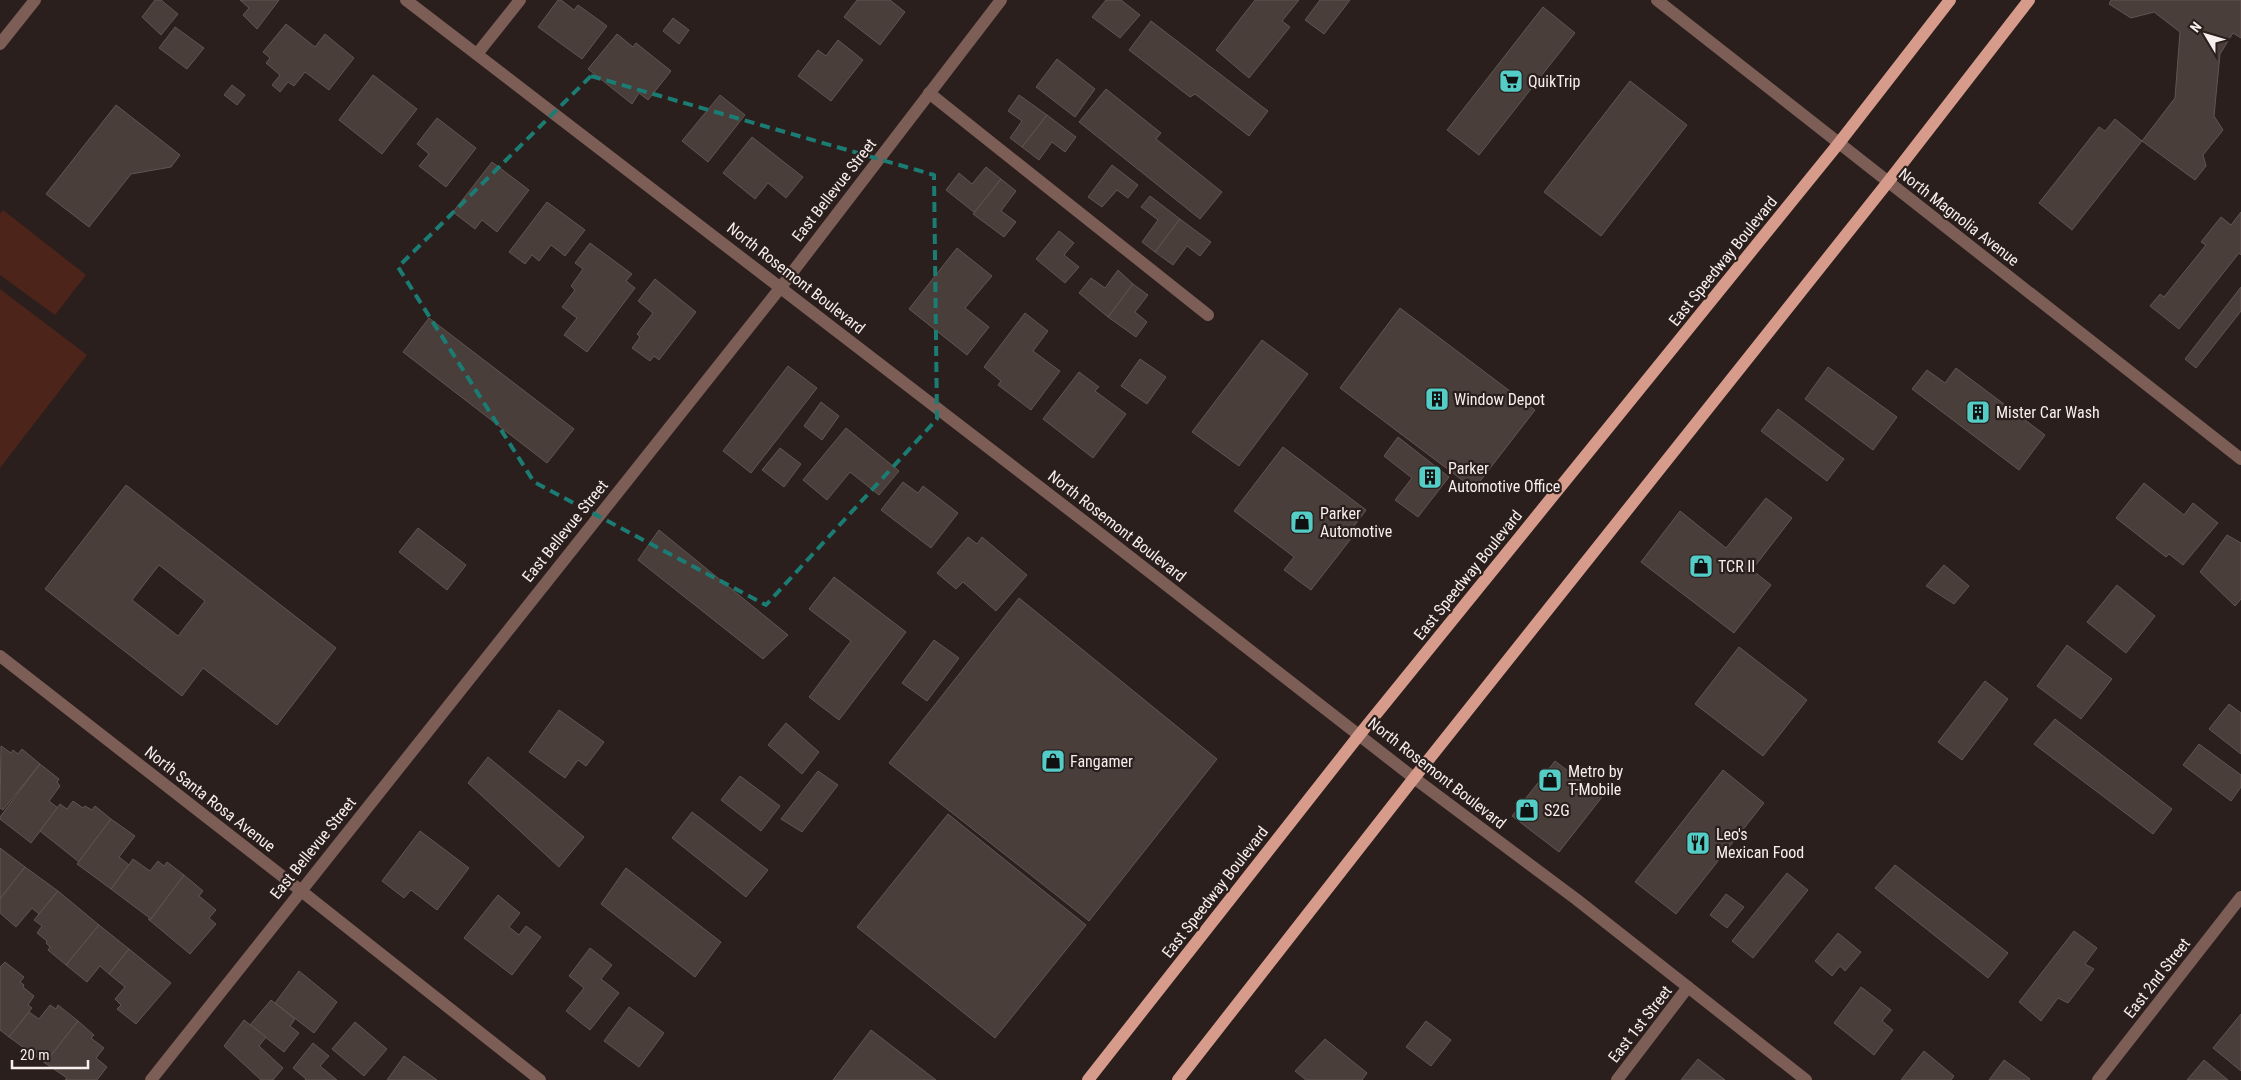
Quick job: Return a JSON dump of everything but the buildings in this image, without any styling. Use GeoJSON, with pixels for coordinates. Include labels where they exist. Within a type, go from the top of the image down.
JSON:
{"type":"FeatureCollection","features":[{"type":"Feature","properties":{"kind":"main road","name":"East Speedway Boulevard"},"geometry":{"type":"LineString","coordinates":[[1088,1080],[1360,734],[1839,143],[1950,0]]}},
{"type":"Feature","properties":{"kind":"main road"},"geometry":{"type":"LineString","coordinates":[[1178,1080],[1414,778],[1888,182],[2029,0]]}},
{"type":"Feature","properties":{"kind":"street"},"geometry":{"type":"LineString","coordinates":[[0,44],[35,0]]}},
{"type":"Feature","properties":{"kind":"street","name":"North Rosemont Boulevard"},"geometry":{"type":"LineString","coordinates":[[406,0],[781,287],[1360,734],[1414,778],[1576,899],[1806,1080]]}},
{"type":"Feature","properties":{"kind":"street"},"geometry":{"type":"LineString","coordinates":[[477,54],[520,0]]}},
{"type":"Feature","properties":{"kind":"street","name":"East Bellevue Street"},"geometry":{"type":"LineString","coordinates":[[151,1080],[300,890],[781,287],[1001,0]]}},
{"type":"Feature","properties":{"kind":"street","name":"North Magnolia Avenue"},"geometry":{"type":"LineString","coordinates":[[1657,0],[2241,459]]}},
{"type":"Feature","properties":{"kind":"street"},"geometry":{"type":"LineString","coordinates":[[929,93],[1208,315]]}},
{"type":"Feature","properties":{"kind":"street","name":"North Santa Rosa Avenue"},"geometry":{"type":"LineString","coordinates":[[0,656],[540,1080]]}},
{"type":"Feature","properties":{"kind":"street","name":"East 2nd Street"},"geometry":{"type":"LineString","coordinates":[[2098,1080],[2241,896]]}},
{"type":"Feature","properties":{"kind":"street","name":"East 1st Street"},"geometry":{"type":"LineString","coordinates":[[1617,1080],[1688,988]]}},
{"type":"Feature","properties":{"kind":"highlighted area"},"geometry":{"type":"Polygon","coordinates":[[[591,76],[934,175],[937,419],[766,605],[534,482],[398,267],[591,76]]]}},
{"type":"Feature","properties":{"kind":"shaded area"},"geometry":{"type":"Polygon","coordinates":[[[3,210],[86,275],[55,315],[0,275],[0,214],[3,210]]]}},
{"type":"Feature","properties":{"kind":"shaded area"},"geometry":{"type":"Polygon","coordinates":[[[0,289],[87,355],[0,468],[0,289]]]}},
{"type":"Feature","properties":{"kind":"place","name":"QuikTrip"},"geometry":{"type":"Point","coordinates":[1511,81]}},
{"type":"Feature","properties":{"kind":"place","name":"Window Depot"},"geometry":{"type":"Point","coordinates":[1437,399]}},
{"type":"Feature","properties":{"kind":"place","name":"Mister Car Wash"},"geometry":{"type":"Point","coordinates":[1978,412]}},
{"type":"Feature","properties":{"kind":"place","name":"Parker Automotive Office"},"geometry":{"type":"Point","coordinates":[1430,477]}},
{"type":"Feature","properties":{"kind":"place","name":"Parker Automotive"},"geometry":{"type":"Point","coordinates":[1302,522]}},
{"type":"Feature","properties":{"kind":"place","name":"TCR II"},"geometry":{"type":"Point","coordinates":[1701,566]}},
{"type":"Feature","properties":{"kind":"place","name":"Fangamer"},"geometry":{"type":"Point","coordinates":[1053,761]}},
{"type":"Feature","properties":{"kind":"place","name":"Metro by T-Mobile"},"geometry":{"type":"Point","coordinates":[1550,780]}},
{"type":"Feature","properties":{"kind":"place","name":"S2G"},"geometry":{"type":"Point","coordinates":[1527,810]}},
{"type":"Feature","properties":{"kind":"place","name":"Leo's Mexican Food"},"geometry":{"type":"Point","coordinates":[1698,843]}}]}
